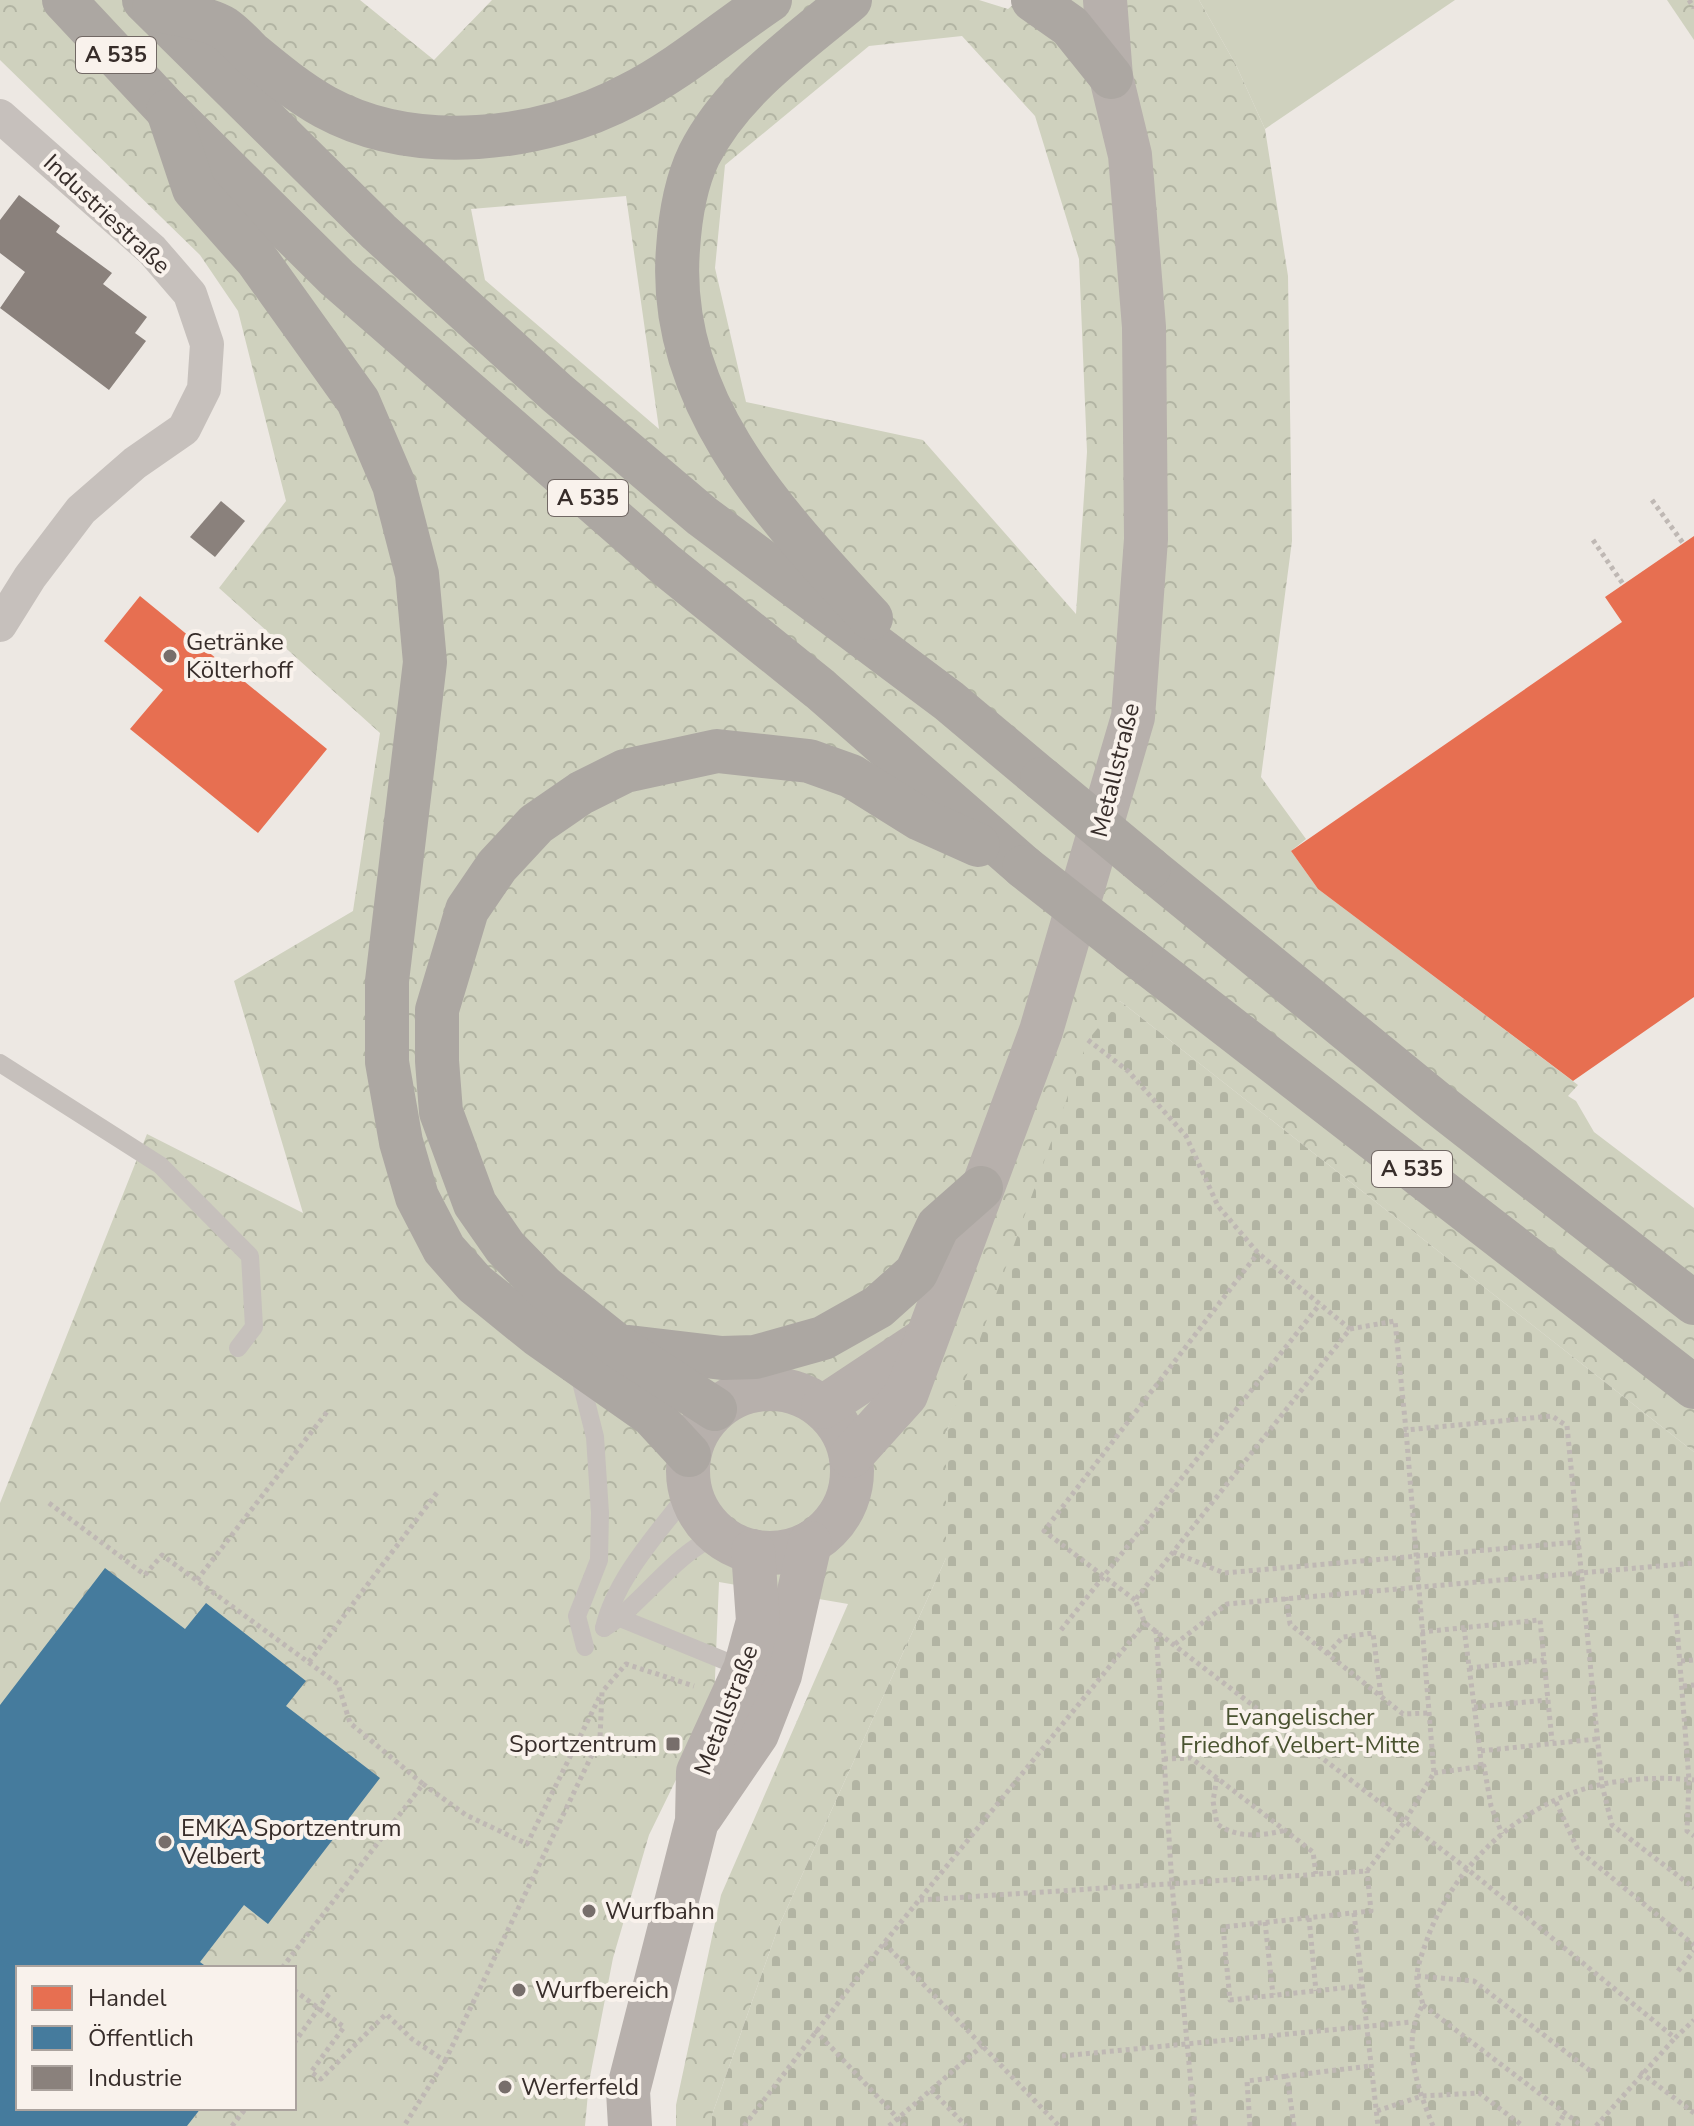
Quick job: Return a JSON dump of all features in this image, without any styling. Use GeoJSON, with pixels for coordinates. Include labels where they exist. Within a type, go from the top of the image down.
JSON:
{"type":"FeatureCollection","features":[{"type":"Feature","properties":{"kind":"highway","name":"A 535"},"geometry":{"type":"LineString","coordinates":[[64,0],[168,111],[337,278],[632,536],[820,689],[1024,867],[1694,1387]]}},
{"type":"Feature","properties":{"kind":"highway"},"geometry":{"type":"LineString","coordinates":[[148,4],[223,27],[295,88],[326,108],[362,122],[409,133],[456,136],[532,130],[583,116],[631,95],[770,0]]}},
{"type":"Feature","properties":{"kind":"highway"},"geometry":{"type":"LineString","coordinates":[[850,0],[766,70],[731,107],[699,155],[681,212],[676,274],[686,345],[708,412],[743,467],[796,535],[949,701]]}},
{"type":"Feature","properties":{"kind":"highway"},"geometry":{"type":"LineString","coordinates":[[806,37],[870,0]]}},
{"type":"Feature","properties":{"kind":"highway"},"geometry":{"type":"LineString","coordinates":[[1033,0],[1070,26],[1111,77]]}},
{"type":"Feature","properties":{"kind":"highway","name":"A 535"},"geometry":{"type":"LineString","coordinates":[[148,4],[379,232],[557,393],[702,516],[949,701],[1437,1103],[1694,1303]]}},
{"type":"Feature","properties":{"kind":"highway"},"geometry":{"type":"LineString","coordinates":[[168,111],[194,189],[257,260],[358,401],[394,485],[417,574],[425,662],[387,981],[387,1062],[401,1142],[417,1197],[444,1249],[475,1284],[652,1415],[689,1473]]}},
{"type":"Feature","properties":{"kind":"highway"},"geometry":{"type":"LineString","coordinates":[[715,1409],[619,1347],[544,1287],[505,1247],[475,1204],[441,1112],[437,1010],[467,910],[497,866],[536,824],[581,793],[625,771],[717,751],[809,761],[851,776],[920,819],[1024,867]]}},
{"type":"Feature","properties":{"kind":"highway"},"geometry":{"type":"LineString","coordinates":[[619,1347],[733,1358],[788,1349],[823,1338],[878,1307],[916,1273],[938,1226],[981,1188]]}},
{"type":"Feature","properties":{"kind":"main road","name":"Metallstraße"},"geometry":{"type":"LineString","coordinates":[[1072,0],[1111,77]]}},
{"type":"Feature","properties":{"kind":"main road","name":"Metallstraße"},"geometry":{"type":"LineString","coordinates":[[851,1456],[906,1395],[1041,1031],[1133,717],[1146,539],[1144,327],[1130,155],[1111,77],[1105,0]]}},
{"type":"Feature","properties":{"kind":"main road"},"geometry":{"type":"LineString","coordinates":[[823,1407],[924,1340]]}},
{"type":"Feature","properties":{"kind":"main road"},"geometry":{"type":"LineString","coordinates":[[757,1389],[792,1392],[823,1407],[846,1438],[853,1476],[844,1506],[827,1531],[810,1543],[792,1550],[735,1543],[706,1523],[689,1473],[698,1430],[715,1409],[735,1396],[757,1389]]}},
{"type":"Feature","properties":{"kind":"main road","name":"Metallstraße"},"geometry":{"type":"LineString","coordinates":[[630,2126],[628,2091],[697,1821],[698,1772],[745,1669],[758,1621],[735,1543]]}},
{"type":"Feature","properties":{"kind":"main road","name":"Metallstraße"},"geometry":{"type":"LineString","coordinates":[[697,1821],[757,1734],[780,1675],[810,1543]]}},
{"type":"Feature","properties":{"kind":"street","name":"Industriestraße"},"geometry":{"type":"LineString","coordinates":[[0,116],[152,250],[190,294],[207,344],[204,389],[184,429],[135,463],[81,510],[30,577],[0,625]]}},
{"type":"Feature","properties":{"kind":"lane"},"geometry":{"type":"LineString","coordinates":[[0,1063],[160,1165],[250,1256],[254,1327],[238,1348]]}},
{"type":"Feature","properties":{"kind":"lane"},"geometry":{"type":"LineString","coordinates":[[575,1360],[595,1437],[600,1513],[599,1560],[577,1616],[585,1647]]}},
{"type":"Feature","properties":{"kind":"lane"},"geometry":{"type":"LineString","coordinates":[[689,1473],[607,1613],[604,1628],[620,1618],[652,1583],[703,1541],[735,1543]]}},
{"type":"Feature","properties":{"kind":"lane"},"geometry":{"type":"LineString","coordinates":[[620,1618],[745,1669]]}},
{"type":"Feature","properties":{"kind":"path"},"geometry":{"type":"LineString","coordinates":[[1689,0],[1694,8]]}},
{"type":"Feature","properties":{"kind":"path"},"geometry":{"type":"LineString","coordinates":[[1652,500],[1683,543]]}},
{"type":"Feature","properties":{"kind":"path"},"geometry":{"type":"LineString","coordinates":[[1593,540],[1623,584]]}},
{"type":"Feature","properties":{"kind":"path"},"geometry":{"type":"LineString","coordinates":[[1088,1040],[1128,1071],[1186,1136],[1218,1206],[1258,1253],[1350,1329]]}},
{"type":"Feature","properties":{"kind":"path"},"geometry":{"type":"LineString","coordinates":[[1258,1253],[1044,1531],[1102,1578],[1135,1600],[1145,1623],[1466,1868],[1675,2038]]}},
{"type":"Feature","properties":{"kind":"path"},"geometry":{"type":"LineString","coordinates":[[1061,1630],[1320,1304]]}},
{"type":"Feature","properties":{"kind":"path"},"geometry":{"type":"LineString","coordinates":[[1135,1600],[1350,1329],[1395,1321],[1434,1773],[1405,1821],[1367,1871],[1371,1911],[1223,1927],[1230,2000],[1361,1986]]}},
{"type":"Feature","properties":{"kind":"path"},"geometry":{"type":"LineString","coordinates":[[197,1580],[327,1412]]}},
{"type":"Feature","properties":{"kind":"path"},"geometry":{"type":"LineString","coordinates":[[1406,1430],[1552,1416],[1567,1426],[1602,1785],[1612,1825],[1694,1888]]}},
{"type":"Feature","properties":{"kind":"path"},"geometry":{"type":"LineString","coordinates":[[309,1662],[439,1490]]}},
{"type":"Feature","properties":{"kind":"path"},"geometry":{"type":"LineString","coordinates":[[49,1503],[145,1575],[162,1555],[338,1684],[350,1723],[423,1784],[466,1815],[527,1844],[602,1692],[626,1664],[696,1686]]}},
{"type":"Feature","properties":{"kind":"path"},"geometry":{"type":"LineString","coordinates":[[1173,1552],[1224,1573],[1578,1542]]}},
{"type":"Feature","properties":{"kind":"path"},"geometry":{"type":"LineString","coordinates":[[1174,1645],[1227,1604],[1581,1570],[1694,1563]]}},
{"type":"Feature","properties":{"kind":"path"},"geometry":{"type":"LineString","coordinates":[[1286,1597],[1290,1624],[1403,1714],[1429,1713]]}},
{"type":"Feature","properties":{"kind":"path"},"geometry":{"type":"LineString","coordinates":[[1676,1614],[1692,1780],[1687,1831],[1694,1836]]}},
{"type":"Feature","properties":{"kind":"path"},"geometry":{"type":"LineString","coordinates":[[1421,1632],[1540,1620],[1552,1741]]}},
{"type":"Feature","properties":{"kind":"path"},"geometry":{"type":"LineString","coordinates":[[744,2126],[884,1943],[1145,1623]]}},
{"type":"Feature","properties":{"kind":"path"},"geometry":{"type":"LineString","coordinates":[[1464,1628],[1481,1766],[1484,1766],[1491,1806],[1502,1834]]}},
{"type":"Feature","properties":{"kind":"path"},"geometry":{"type":"LineString","coordinates":[[1156,1630],[1172,1885],[1195,2126]]}},
{"type":"Feature","properties":{"kind":"path"},"geometry":{"type":"LineString","coordinates":[[1327,1654],[1343,1637],[1373,1633],[1381,1697]]}},
{"type":"Feature","properties":{"kind":"path"},"geometry":{"type":"LineString","coordinates":[[1469,1668],[1544,1660]]}},
{"type":"Feature","properties":{"kind":"path"},"geometry":{"type":"LineString","coordinates":[[1681,1661],[1694,1660]]}},
{"type":"Feature","properties":{"kind":"path"},"geometry":{"type":"LineString","coordinates":[[1683,1686],[1694,1685]]}},
{"type":"Feature","properties":{"kind":"path"},"geometry":{"type":"LineString","coordinates":[[404,2126],[445,2061],[600,1738],[602,1692]]}},
{"type":"Feature","properties":{"kind":"path"},"geometry":{"type":"LineString","coordinates":[[1474,1707],[1548,1700]]}},
{"type":"Feature","properties":{"kind":"path"},"geometry":{"type":"LineString","coordinates":[[1480,1751],[1552,1741],[1597,1739]]}},
{"type":"Feature","properties":{"kind":"path"},"geometry":{"type":"LineString","coordinates":[[1164,1759],[1191,1758],[1313,1852],[1316,1874]]}},
{"type":"Feature","properties":{"kind":"path"},"geometry":{"type":"LineString","coordinates":[[1434,1773],[1481,1766]]}},
{"type":"Feature","properties":{"kind":"path"},"geometry":{"type":"LineString","coordinates":[[1217,1778],[1213,1801],[1217,1824],[1229,1832],[1251,1835],[1286,1830]]}},
{"type":"Feature","properties":{"kind":"path"},"geometry":{"type":"LineString","coordinates":[[1582,2126],[1423,2005],[1417,1976],[1440,1908],[1466,1868],[1502,1834],[1556,1802],[1602,1785],[1652,1778],[1692,1780]]}},
{"type":"Feature","properties":{"kind":"path"},"geometry":{"type":"LineString","coordinates":[[284,1966],[423,1784]]}},
{"type":"Feature","properties":{"kind":"path"},"geometry":{"type":"LineString","coordinates":[[1556,1802],[1578,1850],[1694,1945]]}},
{"type":"Feature","properties":{"kind":"path"},"geometry":{"type":"LineString","coordinates":[[920,1900],[1367,1871]]}},
{"type":"Feature","properties":{"kind":"path"},"geometry":{"type":"LineString","coordinates":[[1354,1913],[1378,2126]]}},
{"type":"Feature","properties":{"kind":"path"},"geometry":{"type":"LineString","coordinates":[[1309,1918],[1316,1991]]}},
{"type":"Feature","properties":{"kind":"path"},"geometry":{"type":"LineString","coordinates":[[1265,1922],[1273,1995]]}},
{"type":"Feature","properties":{"kind":"path"},"geometry":{"type":"LineString","coordinates":[[884,1943],[1059,2126]]}},
{"type":"Feature","properties":{"kind":"path"},"geometry":{"type":"LineString","coordinates":[[1678,1971],[1694,1951]]}},
{"type":"Feature","properties":{"kind":"path"},"geometry":{"type":"LineString","coordinates":[[1417,1976],[1474,1981],[1593,2073]]}},
{"type":"Feature","properties":{"kind":"path"},"geometry":{"type":"LineString","coordinates":[[296,1992],[344,2027],[311,2072],[321,2079],[386,2014],[412,2039],[445,2061]]}},
{"type":"Feature","properties":{"kind":"path"},"geometry":{"type":"LineString","coordinates":[[296,2040],[329,1994]]}},
{"type":"Feature","properties":{"kind":"path"},"geometry":{"type":"LineString","coordinates":[[1423,2005],[1412,2022],[1415,2073],[1433,2126]]}},
{"type":"Feature","properties":{"kind":"path"},"geometry":{"type":"LineString","coordinates":[[1596,2126],[1640,2072],[1694,2020]]}},
{"type":"Feature","properties":{"kind":"path"},"geometry":{"type":"LineString","coordinates":[[1062,2056],[1412,2022]]}},
{"type":"Feature","properties":{"kind":"path"},"geometry":{"type":"LineString","coordinates":[[815,2030],[905,2126]]}},
{"type":"Feature","properties":{"kind":"path"},"geometry":{"type":"LineString","coordinates":[[889,2126],[982,2046]]}},
{"type":"Feature","properties":{"kind":"path"},"geometry":{"type":"LineString","coordinates":[[1250,2126],[1247,2081],[1370,2066]]}},
{"type":"Feature","properties":{"kind":"path"},"geometry":{"type":"LineString","coordinates":[[1640,2072],[1694,2113]]}},
{"type":"Feature","properties":{"kind":"path"},"geometry":{"type":"LineString","coordinates":[[1287,2076],[1294,2126]]}},
{"type":"Feature","properties":{"kind":"path"},"geometry":{"type":"LineString","coordinates":[[931,2090],[966,2126]]}},
{"type":"Feature","properties":{"kind":"path"},"geometry":{"type":"LineString","coordinates":[[1377,2111],[1422,2096],[1479,2093],[1523,2126]]}},
{"type":"Feature","properties":{"kind":"path"},"geometry":{"type":"LineString","coordinates":[[232,2126],[244,2110]]}},
{"type":"Feature","properties":{"kind":"path"},"geometry":{"type":"LineString","coordinates":[[1557,2126],[1565,2113]]}},
{"type":"Feature","properties":{"kind":"green space"},"geometry":{"type":"Polygon","coordinates":[[[0,0],[360,0],[434,60],[492,0],[979,0],[1008,9],[1019,0],[1199,0],[1236,65],[1265,129],[1288,276],[1292,541],[1261,777],[1306,839],[1291,851],[1318,889],[1578,1085],[1568,1096],[1576,1101],[1594,1132],[1694,1208],[1694,1452],[1120,1001],[946,1433],[946,1558],[778,1928],[712,2115],[712,2126],[676,2126],[676,2105],[721,1895],[848,1604],[719,1582],[714,1702],[649,1835],[613,1958],[589,2082],[585,2126],[0,2126],[0,1503],[147,1134],[303,1213],[234,981],[353,911],[380,733],[219,588],[286,501],[238,311],[200,255],[0,60],[0,0]],[[962,36],[869,46],[725,165],[715,268],[746,402],[923,440],[1076,614],[1087,452],[1079,259],[1035,116],[962,36]],[[626,196],[471,209],[485,280],[659,429],[626,196]]]}},
{"type":"Feature","properties":{"kind":"green space"},"geometry":{"type":"Polygon","coordinates":[[[1199,0],[1455,0],[1265,129],[1236,65],[1199,0]]]}},
{"type":"Feature","properties":{"kind":"green space"},"geometry":{"type":"Polygon","coordinates":[[[1667,0],[1694,0],[1694,40],[1667,0]]]}},
{"type":"Feature","properties":{"kind":"green space","name":"Evangelischer Friedhof Velbert-Mitte"},"geometry":{"type":"Polygon","coordinates":[[[1120,1001],[1694,1452],[1694,2126],[712,2126],[712,2115],[778,1928],[946,1558],[946,1433],[1088,1040],[1120,1001]]]}},
{"type":"Feature","properties":{"kind":"building: Handel"},"geometry":{"type":"Polygon","coordinates":[[[1694,536],[1694,997],[1573,1081],[1318,889],[1291,851],[1622,622],[1605,597],[1694,536]]]}},
{"type":"Feature","properties":{"kind":"building: Handel"},"geometry":{"type":"Polygon","coordinates":[[[140,596],[327,749],[258,833],[130,729],[163,690],[104,641],[140,596]]]}},
{"type":"Feature","properties":{"kind":"building: Öffentlich","name":"EMKA Sportzentrum Velbert"},"geometry":{"type":"Polygon","coordinates":[[[105,1568],[185,1629],[206,1603],[306,1681],[286,1706],[380,1778],[268,1924],[244,1905],[200,1962],[205,1966],[16,1966],[16,2110],[199,2110],[187,2126],[0,2126],[0,1705],[105,1568]]]}},
{"type":"Feature","properties":{"kind":"building: Industrie"},"geometry":{"type":"Polygon","coordinates":[[[19,195],[60,226],[56,232],[112,273],[103,284],[147,317],[135,333],[146,341],[109,390],[0,308],[25,272],[0,253],[0,220],[19,195]]]}},
{"type":"Feature","properties":{"kind":"building: Industrie"},"geometry":{"type":"Polygon","coordinates":[[[221,501],[245,521],[215,557],[190,537],[221,501]]]}},
{"type":"Feature","properties":{"kind":"place","name":"Getränke Költerhoff"},"geometry":{"type":"Point","coordinates":[170,656]}},
{"type":"Feature","properties":{"kind":"place","name":"Sportzentrum"},"geometry":{"type":"Point","coordinates":[673,1744]}},
{"type":"Feature","properties":{"kind":"place","name":"EMKA Sportzentrum Velbert"},"geometry":{"type":"Point","coordinates":[165,1842]}},
{"type":"Feature","properties":{"kind":"place","name":"Wurfbahn"},"geometry":{"type":"Point","coordinates":[589,1911]}},
{"type":"Feature","properties":{"kind":"place","name":"Wurfbereich"},"geometry":{"type":"Point","coordinates":[519,1990]}},
{"type":"Feature","properties":{"kind":"place","name":"Werferfeld"},"geometry":{"type":"Point","coordinates":[505,2087]}}]}
